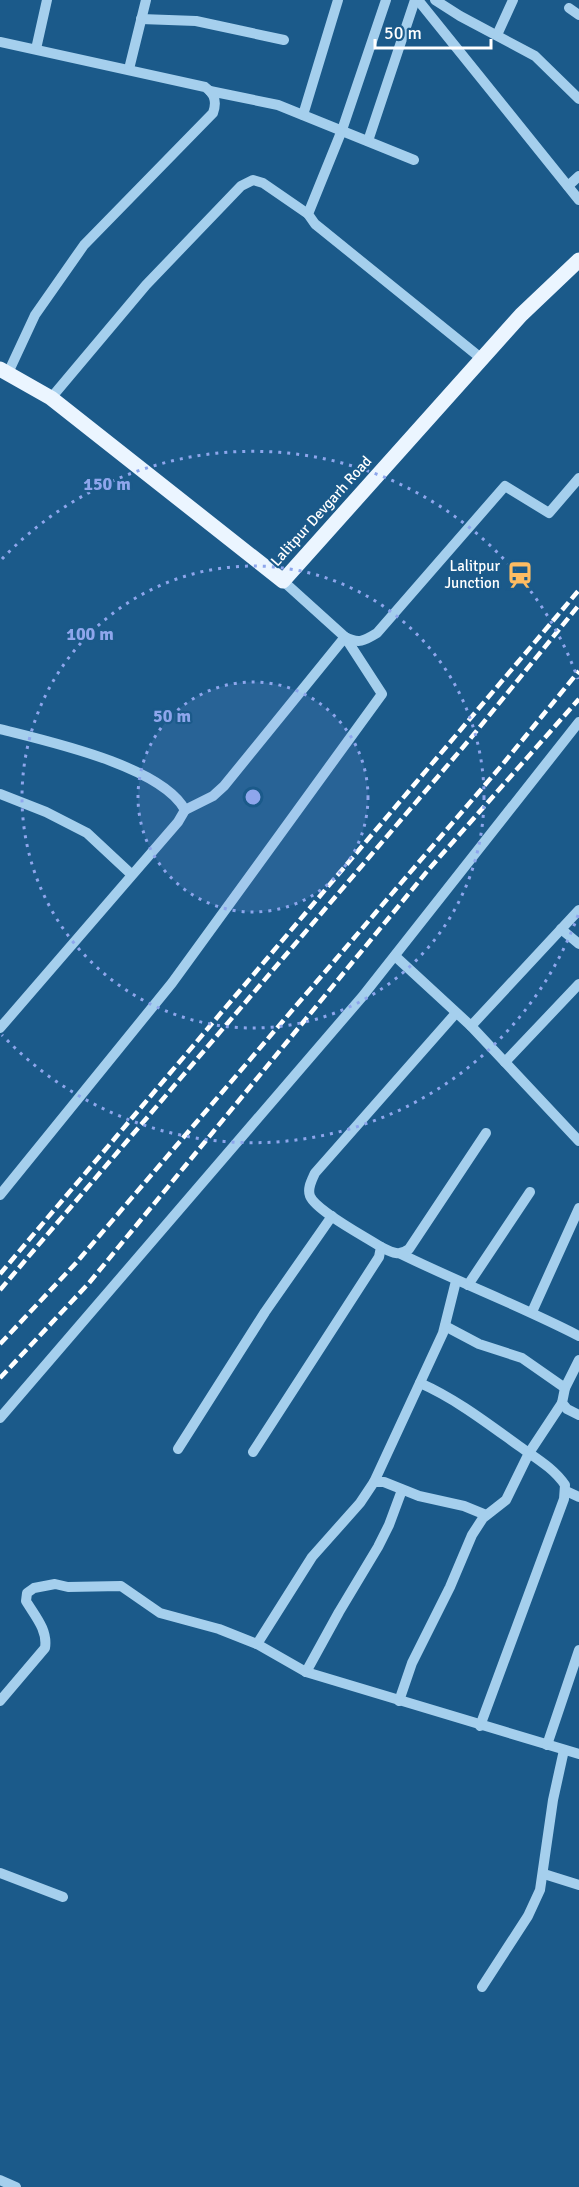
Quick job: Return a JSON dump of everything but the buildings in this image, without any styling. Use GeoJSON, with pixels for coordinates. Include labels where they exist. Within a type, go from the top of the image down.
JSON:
{"type":"FeatureCollection","features":[{"type":"Feature","properties":{"kind":"main road","name":"Lalitpur Devgarh Road"},"geometry":{"type":"LineString","coordinates":[[4,371],[51,398],[284,581],[521,315],[579,260]]}},
{"type":"Feature","properties":{"kind":"street"},"geometry":{"type":"LineString","coordinates":[[36,49],[47,0]]}},
{"type":"Feature","properties":{"kind":"street"},"geometry":{"type":"LineString","coordinates":[[129,69],[146,0]]}},
{"type":"Feature","properties":{"kind":"street"},"geometry":{"type":"LineString","coordinates":[[303,115],[338,0]]}},
{"type":"Feature","properties":{"kind":"street"},"geometry":{"type":"LineString","coordinates":[[308,214],[342,130],[386,0]]}},
{"type":"Feature","properties":{"kind":"street"},"geometry":{"type":"LineString","coordinates":[[368,141],[417,0]]}},
{"type":"Feature","properties":{"kind":"street"},"geometry":{"type":"LineString","coordinates":[[417,0],[579,200]]}},
{"type":"Feature","properties":{"kind":"street"},"geometry":{"type":"LineString","coordinates":[[435,0],[542,62],[579,99]]}},
{"type":"Feature","properties":{"kind":"street"},"geometry":{"type":"LineString","coordinates":[[497,35],[513,0]]}},
{"type":"Feature","properties":{"kind":"street"},"geometry":{"type":"LineString","coordinates":[[568,8],[579,15]]}},
{"type":"Feature","properties":{"kind":"street"},"geometry":{"type":"LineString","coordinates":[[141,19],[196,21],[284,40]]}},
{"type":"Feature","properties":{"kind":"street"},"geometry":{"type":"LineString","coordinates":[[0,42],[205,87],[214,97],[216,106],[213,113],[84,245],[35,315],[4,371]]}},
{"type":"Feature","properties":{"kind":"street"},"geometry":{"type":"LineString","coordinates":[[210,91],[278,105],[414,160]]}},
{"type":"Feature","properties":{"kind":"street"},"geometry":{"type":"LineString","coordinates":[[568,186],[579,176]]}},
{"type":"Feature","properties":{"kind":"street"},"geometry":{"type":"LineString","coordinates":[[51,398],[146,285],[242,186],[253,180],[264,183],[308,214],[315,224],[482,359]]}},
{"type":"Feature","properties":{"kind":"street"},"geometry":{"type":"LineString","coordinates":[[284,581],[345,637],[354,642],[363,641],[377,633],[506,486],[549,513],[579,478]]}},
{"type":"Feature","properties":{"kind":"street"},"geometry":{"type":"LineString","coordinates":[[0,1028],[178,822],[185,810],[213,796],[224,786],[345,637]]}},
{"type":"Feature","properties":{"kind":"street"},"geometry":{"type":"LineString","coordinates":[[0,1195],[172,984],[382,694],[345,637]]}},
{"type":"Feature","properties":{"kind":"street"},"geometry":{"type":"LineString","coordinates":[[0,1418],[395,956],[579,722]]}},
{"type":"Feature","properties":{"kind":"street"},"geometry":{"type":"LineString","coordinates":[[2,733],[65,746],[126,767],[147,777],[180,802],[185,810]]}},
{"type":"Feature","properties":{"kind":"street"},"geometry":{"type":"LineString","coordinates":[[0,794],[46,812],[87,833],[131,874]]}},
{"type":"Feature","properties":{"kind":"street"},"geometry":{"type":"LineString","coordinates":[[471,1026],[579,910]]}},
{"type":"Feature","properties":{"kind":"street"},"geometry":{"type":"LineString","coordinates":[[561,929],[579,944]]}},
{"type":"Feature","properties":{"kind":"street"},"geometry":{"type":"LineString","coordinates":[[395,956],[471,1026],[579,1141]]}},
{"type":"Feature","properties":{"kind":"street"},"geometry":{"type":"LineString","coordinates":[[505,1062],[579,984]]}},
{"type":"Feature","properties":{"kind":"street"},"geometry":{"type":"LineString","coordinates":[[456,1012],[315,1173],[310,1185],[310,1196],[317,1206],[396,1254],[401,1254],[456,1281],[532,1312],[579,1336]]}},
{"type":"Feature","properties":{"kind":"street"},"geometry":{"type":"LineString","coordinates":[[401,1254],[414,1244],[486,1133]]}},
{"type":"Feature","properties":{"kind":"street"},"geometry":{"type":"LineString","coordinates":[[468,1285],[530,1192]]}},
{"type":"Feature","properties":{"kind":"street"},"geometry":{"type":"LineString","coordinates":[[532,1312],[579,1208]]}},
{"type":"Feature","properties":{"kind":"street"},"geometry":{"type":"LineString","coordinates":[[178,1449],[265,1312],[332,1216]]}},
{"type":"Feature","properties":{"kind":"street"},"geometry":{"type":"LineString","coordinates":[[254,1452],[379,1257],[381,1246]]}},
{"type":"Feature","properties":{"kind":"street"},"geometry":{"type":"LineString","coordinates":[[256,1644],[312,1557],[360,1503],[374,1482],[445,1326],[456,1281]]}},
{"type":"Feature","properties":{"kind":"street"},"geometry":{"type":"LineString","coordinates":[[445,1326],[479,1344],[522,1358],[565,1388]]}},
{"type":"Feature","properties":{"kind":"street"},"geometry":{"type":"LineString","coordinates":[[399,1701],[412,1663],[450,1587],[472,1535],[486,1515],[506,1500],[529,1453],[562,1404],[565,1388],[579,1360]]}},
{"type":"Feature","properties":{"kind":"street"},"geometry":{"type":"LineString","coordinates":[[420,1383],[436,1390],[472,1413],[529,1453],[561,1478],[566,1491],[480,1726]]}},
{"type":"Feature","properties":{"kind":"street"},"geometry":{"type":"LineString","coordinates":[[562,1404],[579,1415]]}},
{"type":"Feature","properties":{"kind":"street"},"geometry":{"type":"LineString","coordinates":[[374,1482],[384,1482],[402,1490],[464,1506],[486,1515]]}},
{"type":"Feature","properties":{"kind":"street"},"geometry":{"type":"LineString","coordinates":[[306,1672],[378,1547],[402,1490]]}},
{"type":"Feature","properties":{"kind":"street"},"geometry":{"type":"LineString","coordinates":[[566,1491],[579,1497]]}},
{"type":"Feature","properties":{"kind":"street"},"geometry":{"type":"LineString","coordinates":[[0,1701],[45,1648],[44,1630],[26,1601],[27,1593],[34,1588],[55,1584],[68,1587],[121,1586],[160,1613],[219,1629],[256,1644],[306,1672],[579,1754]]}},
{"type":"Feature","properties":{"kind":"street"},"geometry":{"type":"LineString","coordinates":[[547,1745],[579,1650]]}},
{"type":"Feature","properties":{"kind":"street"},"geometry":{"type":"LineString","coordinates":[[482,1987],[528,1916],[540,1890],[551,1812],[564,1750]]}},
{"type":"Feature","properties":{"kind":"street"},"geometry":{"type":"LineString","coordinates":[[0,1873],[63,1897]]}},
{"type":"Feature","properties":{"kind":"street"},"geometry":{"type":"LineString","coordinates":[[544,1874],[579,1885]]}},
{"type":"Feature","properties":{"kind":"street"},"geometry":{"type":"LineString","coordinates":[[0,2180],[16,2187]]}},
{"type":"Feature","properties":{"kind":"railway"},"geometry":{"type":"LineString","coordinates":[[0,1274],[579,590]]}},
{"type":"Feature","properties":{"kind":"railway"},"geometry":{"type":"LineString","coordinates":[[0,1290],[470,739],[579,605]]}},
{"type":"Feature","properties":{"kind":"railway"},"geometry":{"type":"LineString","coordinates":[[0,1344],[76,1263],[502,765],[579,671]]}},
{"type":"Feature","properties":{"kind":"railway"},"geometry":{"type":"LineString","coordinates":[[0,1378],[89,1283],[429,869],[579,699]]}},
{"type":"Feature","properties":{"kind":"place","name":"Lalitpur Junction"},"geometry":{"type":"Point","coordinates":[520,575]}}]}
